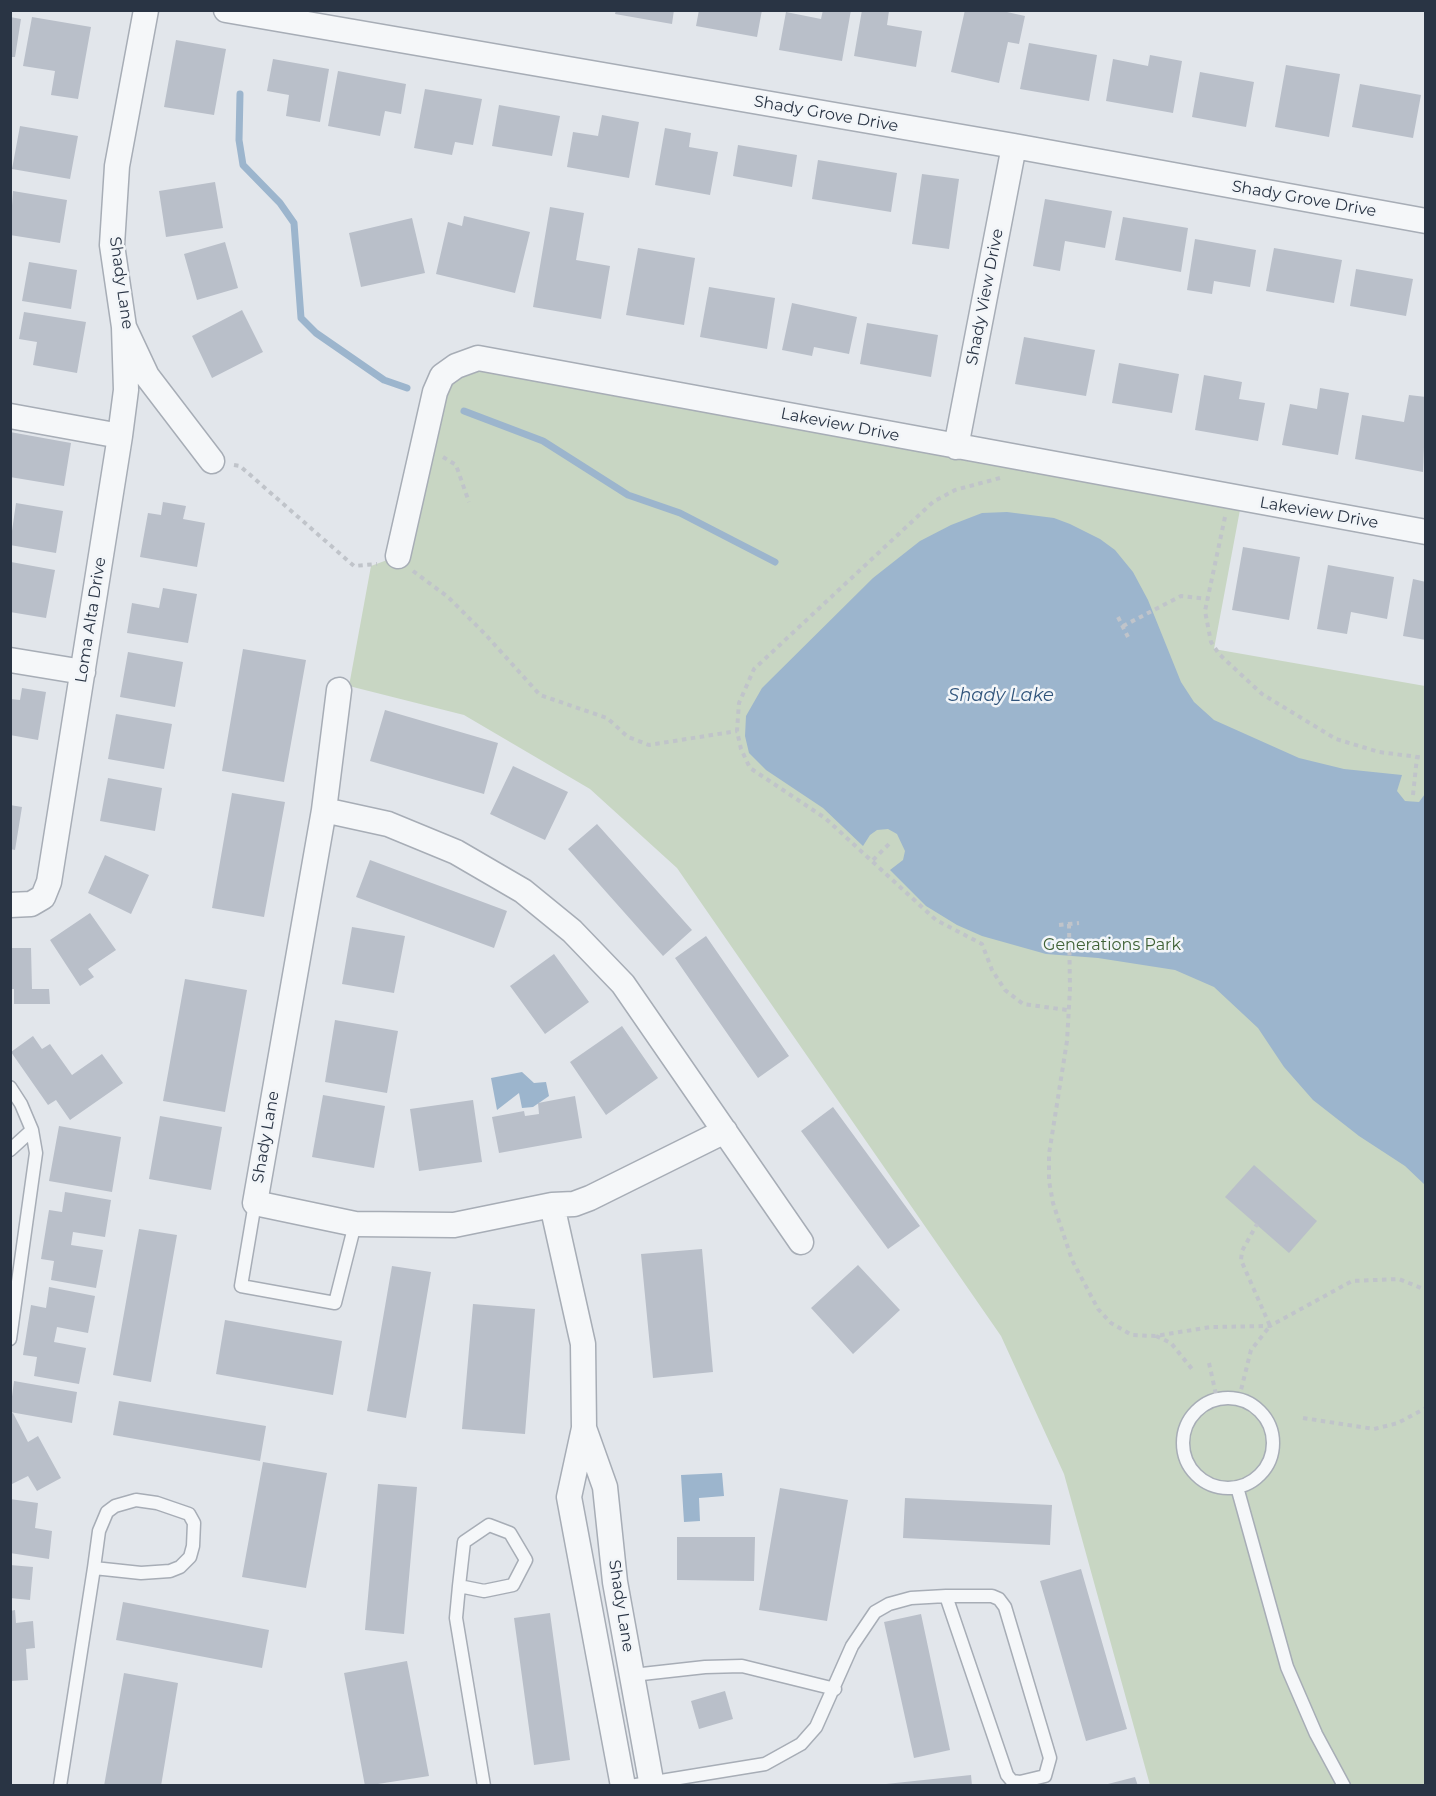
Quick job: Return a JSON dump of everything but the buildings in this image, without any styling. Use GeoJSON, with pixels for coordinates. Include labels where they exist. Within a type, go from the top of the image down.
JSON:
{"type":"FeatureCollection","features":[{"type":"Feature","properties":{"kind":"street","name":"Shady Lane"},"geometry":{"type":"LineString","coordinates":[[146,10],[117,166],[112,245],[124,327],[147,376],[212,461]]}},
{"type":"Feature","properties":{"kind":"street","name":"Shady Grove Drive"},"geometry":{"type":"LineString","coordinates":[[226,10],[1014,146],[1425,221]]}},
{"type":"Feature","properties":{"kind":"street","name":"Shady View Drive"},"geometry":{"type":"LineString","coordinates":[[957,447],[1014,146]]}},
{"type":"Feature","properties":{"kind":"street","name":"Loma Alta Drive"},"geometry":{"type":"LineString","coordinates":[[21,904],[43,897],[49,882],[120,436],[126,390],[124,327]]}},
{"type":"Feature","properties":{"kind":"street","name":"Lakeview Drive"},"geometry":{"type":"LineString","coordinates":[[398,556],[435,392],[442,376],[456,366],[478,358],[1425,532]]}},
{"type":"Feature","properties":{"kind":"street"},"geometry":{"type":"LineString","coordinates":[[10,416],[120,436]]}},
{"type":"Feature","properties":{"kind":"street"},"geometry":{"type":"LineString","coordinates":[[10,660],[83,672]]}},
{"type":"Feature","properties":{"kind":"street","name":"Shady Lane"},"geometry":{"type":"LineString","coordinates":[[339,690],[324,810],[255,1203],[354,1224],[454,1225],[552,1205],[573,1204],[590,1198],[725,1131]]}},
{"type":"Feature","properties":{"kind":"street"},"geometry":{"type":"LineString","coordinates":[[324,810],[388,824],[422,836],[491,870],[550,911],[590,947],[623,984],[801,1242]]}},
{"type":"Feature","properties":{"kind":"street","name":"Shady Lane"},"geometry":{"type":"LineString","coordinates":[[552,1205],[583,1344],[584,1428],[569,1497],[623,1785]]}},
{"type":"Feature","properties":{"kind":"street","name":"Shady Lane"},"geometry":{"type":"LineString","coordinates":[[584,1428],[605,1486],[615,1582],[633,1675],[644,1784]]}},
{"type":"Feature","properties":{"kind":"lane"},"geometry":{"type":"LineString","coordinates":[[10,1087],[32,1130],[36,1153],[10,1339]]}},
{"type":"Feature","properties":{"kind":"lane"},"geometry":{"type":"LineString","coordinates":[[10,1150],[32,1130]]}},
{"type":"Feature","properties":{"kind":"lane"},"geometry":{"type":"LineString","coordinates":[[255,1203],[241,1286],[335,1303],[354,1224]]}},
{"type":"Feature","properties":{"kind":"lane"},"geometry":{"type":"LineString","coordinates":[[1239,1398],[1253,1404],[1264,1415],[1271,1428],[1273,1443],[1270,1459],[1263,1472],[1251,1482],[1237,1487],[1222,1488],[1208,1484],[1196,1475],[1188,1464],[1183,1450],[1183,1435],[1188,1421],[1197,1409],[1217,1399],[1239,1398]]}},
{"type":"Feature","properties":{"kind":"lane"},"geometry":{"type":"LineString","coordinates":[[1237,1487],[1287,1667],[1312,1726],[1344,1785]]}},
{"type":"Feature","properties":{"kind":"lane"},"geometry":{"type":"LineString","coordinates":[[60,1785],[99,1532],[107,1512],[115,1506],[136,1500],[157,1503],[189,1514],[194,1523],[190,1557],[170,1571],[141,1573],[94,1568]]}},
{"type":"Feature","properties":{"kind":"lane"},"geometry":{"type":"LineString","coordinates":[[459,1586],[484,1591],[513,1585],[526,1560],[510,1533],[489,1525],[464,1542],[459,1586],[456,1618],[484,1785]]}},
{"type":"Feature","properties":{"kind":"lane"},"geometry":{"type":"LineString","coordinates":[[644,1784],[765,1764],[801,1744],[816,1727],[835,1689],[852,1646],[875,1612],[889,1604],[911,1598],[946,1596],[992,1596],[999,1599],[1005,1607],[1050,1758],[1045,1776],[1020,1782],[1012,1781],[1007,1775],[946,1596]]}},
{"type":"Feature","properties":{"kind":"lane"},"geometry":{"type":"LineString","coordinates":[[633,1675],[705,1667],[742,1666],[835,1689]]}},
{"type":"Feature","properties":{"kind":"path"},"geometry":{"type":"LineString","coordinates":[[438,454],[456,465],[469,502]]}},
{"type":"Feature","properties":{"kind":"path"},"geometry":{"type":"LineString","coordinates":[[212,461],[240,466],[354,566],[371,566],[398,556],[448,597],[540,695],[607,718],[628,737],[649,745],[738,731]]}},
{"type":"Feature","properties":{"kind":"path"},"geometry":{"type":"LineString","coordinates":[[1005,477],[956,490],[933,501],[754,669],[739,703],[738,731],[741,749],[750,768],[825,818],[936,920],[982,944],[992,970],[1005,990],[1023,1004],[1067,1010]]}},
{"type":"Feature","properties":{"kind":"path"},"geometry":{"type":"LineString","coordinates":[[1225,516],[1205,611],[1211,642],[1220,654],[1262,694],[1336,739],[1379,752],[1425,758]]}},
{"type":"Feature","properties":{"kind":"path"},"geometry":{"type":"LineString","coordinates":[[1123,626],[1180,596],[1208,599]]}},
{"type":"Feature","properties":{"kind":"path"},"geometry":{"type":"LineString","coordinates":[[1118,617],[1128,637]]}},
{"type":"Feature","properties":{"kind":"path"},"geometry":{"type":"LineString","coordinates":[[1413,795],[1417,757]]}},
{"type":"Feature","properties":{"kind":"path"},"geometry":{"type":"LineString","coordinates":[[873,860],[891,842]]}},
{"type":"Feature","properties":{"kind":"path"},"geometry":{"type":"LineString","coordinates":[[1059,925],[1079,923]]}},
{"type":"Feature","properties":{"kind":"path"},"geometry":{"type":"LineString","coordinates":[[1069,924],[1070,989],[1067,1041],[1049,1154],[1053,1203],[1072,1260],[1098,1309],[1111,1323],[1132,1335],[1155,1336],[1211,1327],[1270,1326]]}},
{"type":"Feature","properties":{"kind":"path"},"geometry":{"type":"LineString","coordinates":[[1257,1224],[1242,1251],[1240,1260],[1270,1326]]}},
{"type":"Feature","properties":{"kind":"path"},"geometry":{"type":"LineString","coordinates":[[1239,1398],[1251,1350],[1270,1326],[1352,1281],[1399,1279],[1425,1290]]}},
{"type":"Feature","properties":{"kind":"path"},"geometry":{"type":"LineString","coordinates":[[1155,1336],[1171,1343],[1192,1369]]}},
{"type":"Feature","properties":{"kind":"path"},"geometry":{"type":"LineString","coordinates":[[1209,1363],[1217,1399]]}},
{"type":"Feature","properties":{"kind":"path"},"geometry":{"type":"LineString","coordinates":[[1303,1418],[1374,1430],[1398,1424],[1425,1408]]}},
{"type":"Feature","properties":{"kind":"green space","name":"Generations Park"},"geometry":{"type":"Polygon","coordinates":[[[456,366],[1242,499],[1214,649],[1425,686],[1425,1785],[1150,1785],[1064,1474],[1001,1336],[677,868],[590,789],[464,715],[349,686],[371,566],[398,556],[435,392],[456,366]]]}},
{"type":"Feature","properties":{"kind":"water","name":"Shady Lake"},"geometry":{"type":"Polygon","coordinates":[[[1007,512],[1054,518],[1100,539],[1115,550],[1133,572],[1148,600],[1181,682],[1194,702],[1214,720],[1299,758],[1344,769],[1402,775],[1397,791],[1405,801],[1419,802],[1425,794],[1425,1185],[1405,1166],[1359,1136],[1313,1100],[1284,1067],[1258,1028],[1214,987],[1175,970],[1098,958],[1046,954],[982,936],[957,925],[926,906],[890,870],[903,860],[905,851],[897,834],[888,829],[877,830],[870,835],[863,846],[823,808],[766,770],[749,753],[745,736],[746,716],[762,688],[873,578],[920,541],[951,525],[982,513],[1007,512]]]}},
{"type":"Feature","properties":{"kind":"water"},"geometry":{"type":"Polygon","coordinates":[[[522,1072],[534,1083],[546,1082],[549,1096],[533,1107],[522,1108],[519,1093],[497,1110],[491,1078],[522,1072]]]}},
{"type":"Feature","properties":{"kind":"water"},"geometry":{"type":"Polygon","coordinates":[[[722,1473],[724,1496],[699,1498],[700,1521],[684,1522],[681,1475],[722,1473]]]}},
{"type":"Feature","properties":{"kind":"waterway"},"geometry":{"type":"LineString","coordinates":[[240,94],[239,140],[243,165],[280,203],[294,223],[301,318],[316,333],[384,380],[407,388]]}},
{"type":"Feature","properties":{"kind":"waterway"},"geometry":{"type":"LineString","coordinates":[[464,411],[543,441],[628,495],[680,513],[775,562]]}}]}
